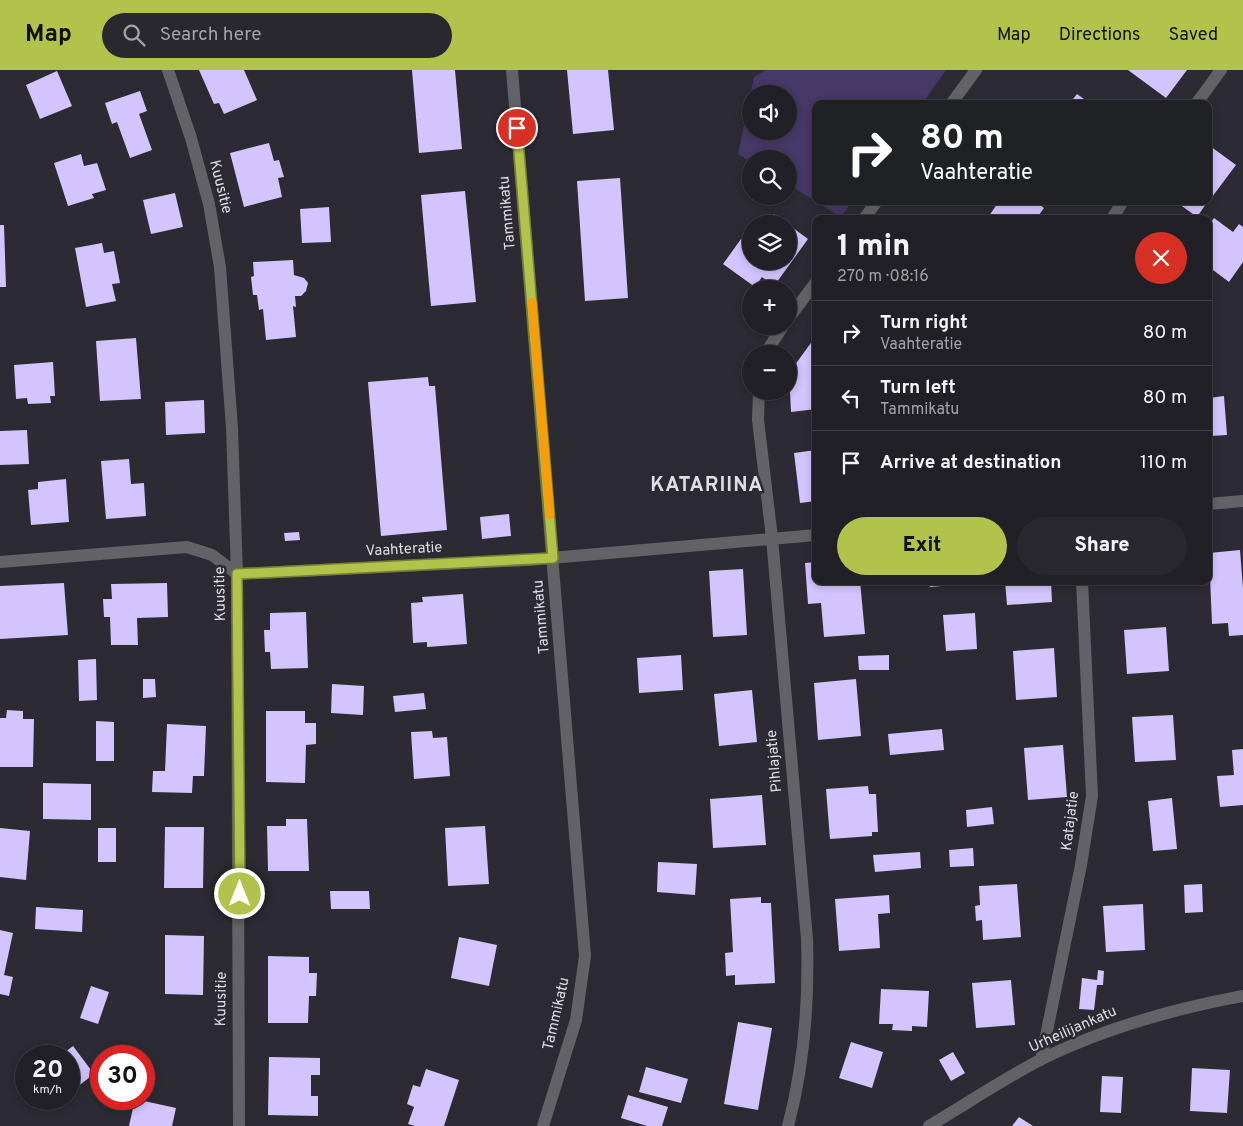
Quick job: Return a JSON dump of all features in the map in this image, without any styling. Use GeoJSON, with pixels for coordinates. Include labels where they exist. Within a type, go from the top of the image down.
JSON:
{"type":"FeatureCollection","features":[{"type":"Feature","properties":{"kind":"street","name":"Kuusitie"},"geometry":{"type":"LineString","coordinates":[[168,70],[191,138],[209,204],[220,267],[232,428],[237,574],[240,1126]]}},
{"type":"Feature","properties":{"kind":"street","name":"Tammikatu"},"geometry":{"type":"LineString","coordinates":[[512,70],[585,956],[576,1020],[542,1126]]}},
{"type":"Feature","properties":{"kind":"street"},"geometry":{"type":"LineString","coordinates":[[954,100],[976,70]]}},
{"type":"Feature","properties":{"kind":"street"},"geometry":{"type":"LineString","coordinates":[[1199,100],[1221,70]]}},
{"type":"Feature","properties":{"kind":"street"},"geometry":{"type":"LineString","coordinates":[[797,307],[812,287]]}},
{"type":"Feature","properties":{"kind":"street","name":"Pihlajatie"},"geometry":{"type":"LineString","coordinates":[[759,400],[758,420],[772,538],[808,939],[808,991],[794,1103],[788,1126]]}},
{"type":"Feature","properties":{"kind":"street"},"geometry":{"type":"LineString","coordinates":[[1212,504],[1243,501]]}},
{"type":"Feature","properties":{"kind":"street","name":"Vaahteratie"},"geometry":{"type":"LineString","coordinates":[[237,574],[553,558],[812,535]]}},
{"type":"Feature","properties":{"kind":"street"},"geometry":{"type":"LineString","coordinates":[[0,562],[187,547],[212,555],[237,574]]}},
{"type":"Feature","properties":{"kind":"street","name":"Katajatie"},"geometry":{"type":"LineString","coordinates":[[1041,1060],[1081,865],[1092,796],[1082,585]]}},
{"type":"Feature","properties":{"kind":"street","name":"Urheilijankatu"},"geometry":{"type":"LineString","coordinates":[[928,1126],[1041,1060],[1128,1023],[1188,1006],[1243,996]]}},
{"type":"Feature","properties":{"kind":"shaded area"},"geometry":{"type":"Polygon","coordinates":[[[766,70],[946,70],[925,100],[812,100],[812,199],[797,190],[797,150],[742,150],[742,156],[738,154],[742,135],[742,140],[797,140],[797,85],[752,85],[754,77],[766,70]]]}},
{"type":"Feature","properties":{"kind":"shaded area"},"geometry":{"type":"Polygon","coordinates":[[[822,205],[849,205],[842,215],[838,215],[822,205]]]}},
{"type":"Feature","properties":{"kind":"building"},"geometry":{"type":"Polygon","coordinates":[[[199,70],[244,70],[257,100],[224,114],[219,103],[214,104],[199,70]]]}},
{"type":"Feature","properties":{"kind":"building"},"geometry":{"type":"Polygon","coordinates":[[[412,70],[455,70],[462,149],[419,153],[412,70]]]}},
{"type":"Feature","properties":{"kind":"building"},"geometry":{"type":"Polygon","coordinates":[[[567,70],[608,70],[614,130],[573,134],[567,70]]]}},
{"type":"Feature","properties":{"kind":"building"},"geometry":{"type":"Polygon","coordinates":[[[1128,70],[1187,70],[1166,98],[1128,70]]]}},
{"type":"Feature","properties":{"kind":"building"},"geometry":{"type":"Polygon","coordinates":[[[57,71],[72,106],[40,119],[26,85],[57,71]]]}},
{"type":"Feature","properties":{"kind":"building"},"geometry":{"type":"Polygon","coordinates":[[[140,91],[147,111],[139,114],[152,150],[130,158],[117,122],[112,124],[105,103],[140,91]]]}},
{"type":"Feature","properties":{"kind":"building"},"geometry":{"type":"Polygon","coordinates":[[[1077,94],[1085,100],[1072,100],[1077,94]]]}},
{"type":"Feature","properties":{"kind":"building"},"geometry":{"type":"Polygon","coordinates":[[[269,143],[274,161],[279,160],[284,177],[278,178],[282,197],[244,207],[230,153],[269,143]]]}},
{"type":"Feature","properties":{"kind":"building"},"geometry":{"type":"Polygon","coordinates":[[[1212,147],[1236,165],[1212,197],[1212,147]]]}},
{"type":"Feature","properties":{"kind":"building"},"geometry":{"type":"Polygon","coordinates":[[[81,154],[84,166],[97,163],[106,190],[92,194],[94,198],[68,206],[54,163],[81,154]]]}},
{"type":"Feature","properties":{"kind":"building"},"geometry":{"type":"Polygon","coordinates":[[[620,178],[628,298],[585,301],[577,181],[620,178]]]}},
{"type":"Feature","properties":{"kind":"building"},"geometry":{"type":"Polygon","coordinates":[[[465,191],[476,302],[431,306],[421,195],[465,191]]]}},
{"type":"Feature","properties":{"kind":"building"},"geometry":{"type":"Polygon","coordinates":[[[175,193],[183,227],[151,234],[143,200],[175,193]]]}},
{"type":"Feature","properties":{"kind":"building"},"geometry":{"type":"Polygon","coordinates":[[[996,205],[1040,205],[1044,208],[1039,215],[990,215],[996,205]]]}},
{"type":"Feature","properties":{"kind":"building"},"geometry":{"type":"Polygon","coordinates":[[[1180,205],[1205,205],[1198,215],[1194,215],[1180,205]]]}},
{"type":"Feature","properties":{"kind":"building"},"geometry":{"type":"Polygon","coordinates":[[[329,207],[331,242],[302,243],[300,209],[329,207]]]}},
{"type":"Feature","properties":{"kind":"building"},"geometry":{"type":"Polygon","coordinates":[[[1214,218],[1233,232],[1239,224],[1243,227],[1243,262],[1229,282],[1212,269],[1212,221],[1214,218]]]}},
{"type":"Feature","properties":{"kind":"building"},"geometry":{"type":"Polygon","coordinates":[[[0,225],[4,225],[6,287],[0,287],[0,225]]]}},
{"type":"Feature","properties":{"kind":"building"},"geometry":{"type":"Polygon","coordinates":[[[797,231],[808,239],[797,254],[797,231]]]}},
{"type":"Feature","properties":{"kind":"building"},"geometry":{"type":"Polygon","coordinates":[[[741,239],[742,270],[786,270],[778,280],[766,280],[762,277],[760,280],[745,280],[723,264],[741,239]]]}},
{"type":"Feature","properties":{"kind":"building"},"geometry":{"type":"Polygon","coordinates":[[[102,243],[104,253],[114,251],[120,283],[112,284],[116,301],[86,307],[75,248],[102,243]]]}},
{"type":"Feature","properties":{"kind":"building"},"geometry":{"type":"Polygon","coordinates":[[[293,260],[294,275],[304,278],[308,283],[306,291],[301,296],[295,296],[296,307],[293,306],[296,337],[266,340],[263,309],[259,310],[257,295],[253,295],[251,277],[254,276],[253,262],[293,260]]]}},
{"type":"Feature","properties":{"kind":"building"},"geometry":{"type":"Polygon","coordinates":[[[136,338],[141,399],[100,401],[96,341],[136,338]]]}},
{"type":"Feature","properties":{"kind":"building"},"geometry":{"type":"Polygon","coordinates":[[[812,341],[812,409],[791,412],[790,400],[797,400],[797,362],[812,341]]]}},
{"type":"Feature","properties":{"kind":"building"},"geometry":{"type":"Polygon","coordinates":[[[53,362],[55,396],[50,396],[51,403],[28,404],[27,398],[16,399],[14,365],[53,362]]]}},
{"type":"Feature","properties":{"kind":"building"},"geometry":{"type":"Polygon","coordinates":[[[428,377],[429,386],[435,386],[447,530],[381,536],[368,382],[428,377]]]}},
{"type":"Feature","properties":{"kind":"building"},"geometry":{"type":"Polygon","coordinates":[[[1224,396],[1227,435],[1212,436],[1212,398],[1224,396]]]}},
{"type":"Feature","properties":{"kind":"building"},"geometry":{"type":"Polygon","coordinates":[[[204,400],[205,433],[166,435],[165,402],[204,400]]]}},
{"type":"Feature","properties":{"kind":"building"},"geometry":{"type":"Polygon","coordinates":[[[27,430],[29,464],[0,465],[0,431],[27,430]]]}},
{"type":"Feature","properties":{"kind":"building"},"geometry":{"type":"Polygon","coordinates":[[[812,451],[812,502],[800,503],[794,453],[812,451]]]}},
{"type":"Feature","properties":{"kind":"building"},"geometry":{"type":"Polygon","coordinates":[[[129,459],[131,484],[144,483],[146,516],[106,519],[101,461],[129,459]]]}},
{"type":"Feature","properties":{"kind":"building"},"geometry":{"type":"Polygon","coordinates":[[[66,479],[69,522],[31,525],[28,490],[38,489],[38,482],[66,479]]]}},
{"type":"Feature","properties":{"kind":"building"},"geometry":{"type":"Polygon","coordinates":[[[509,514],[511,536],[482,539],[480,517],[509,514]]]}},
{"type":"Feature","properties":{"kind":"building"},"geometry":{"type":"Polygon","coordinates":[[[299,532],[300,540],[285,541],[284,533],[299,532]]]}},
{"type":"Feature","properties":{"kind":"building"},"geometry":{"type":"Polygon","coordinates":[[[1240,550],[1243,588],[1243,635],[1229,636],[1228,623],[1212,624],[1210,585],[1212,585],[1212,553],[1240,550]]]}},
{"type":"Feature","properties":{"kind":"building"},"geometry":{"type":"Polygon","coordinates":[[[812,562],[812,585],[860,585],[865,634],[824,637],[821,603],[808,604],[805,563],[812,562]]]}},
{"type":"Feature","properties":{"kind":"building"},"geometry":{"type":"Polygon","coordinates":[[[743,569],[747,635],[713,637],[709,571],[743,569]]]}},
{"type":"Feature","properties":{"kind":"building"},"geometry":{"type":"Polygon","coordinates":[[[64,583],[68,635],[0,639],[0,586],[64,583]]]}},
{"type":"Feature","properties":{"kind":"building"},"geometry":{"type":"Polygon","coordinates":[[[167,583],[168,617],[137,618],[138,645],[111,645],[110,617],[104,617],[103,599],[112,599],[111,584],[167,583]]]}},
{"type":"Feature","properties":{"kind":"building"},"geometry":{"type":"Polygon","coordinates":[[[930,585],[952,585],[930,587],[930,585]]]}},
{"type":"Feature","properties":{"kind":"building"},"geometry":{"type":"Polygon","coordinates":[[[1005,585],[1051,585],[1052,602],[1007,605],[1005,585]]]}},
{"type":"Feature","properties":{"kind":"building"},"geometry":{"type":"Polygon","coordinates":[[[463,594],[467,644],[427,647],[427,642],[413,643],[411,603],[423,602],[422,597],[463,594]]]}},
{"type":"Feature","properties":{"kind":"building"},"geometry":{"type":"Polygon","coordinates":[[[306,612],[308,668],[271,669],[270,652],[265,652],[264,630],[270,630],[270,613],[306,612]]]}},
{"type":"Feature","properties":{"kind":"building"},"geometry":{"type":"Polygon","coordinates":[[[975,613],[977,649],[946,651],[943,615],[975,613]]]}},
{"type":"Feature","properties":{"kind":"building"},"geometry":{"type":"Polygon","coordinates":[[[1166,627],[1169,671],[1127,674],[1124,630],[1166,627]]]}},
{"type":"Feature","properties":{"kind":"building"},"geometry":{"type":"Polygon","coordinates":[[[1054,648],[1057,697],[1016,700],[1013,651],[1054,648]]]}},
{"type":"Feature","properties":{"kind":"building"},"geometry":{"type":"Polygon","coordinates":[[[681,655],[683,690],[639,693],[637,658],[681,655]]]}},
{"type":"Feature","properties":{"kind":"building"},"geometry":{"type":"Polygon","coordinates":[[[889,655],[889,670],[859,670],[858,656],[889,655]]]}},
{"type":"Feature","properties":{"kind":"building"},"geometry":{"type":"Polygon","coordinates":[[[96,659],[97,700],[79,701],[78,660],[96,659]]]}},
{"type":"Feature","properties":{"kind":"building"},"geometry":{"type":"Polygon","coordinates":[[[143,679],[155,679],[156,697],[143,698],[143,679]]]}},
{"type":"Feature","properties":{"kind":"building"},"geometry":{"type":"Polygon","coordinates":[[[856,679],[861,736],[818,740],[814,683],[856,679]]]}},
{"type":"Feature","properties":{"kind":"building"},"geometry":{"type":"Polygon","coordinates":[[[332,684],[364,686],[363,715],[331,713],[332,684]]]}},
{"type":"Feature","properties":{"kind":"building"},"geometry":{"type":"Polygon","coordinates":[[[752,690],[757,742],[719,746],[714,694],[752,690]]]}},
{"type":"Feature","properties":{"kind":"building"},"geometry":{"type":"Polygon","coordinates":[[[424,693],[426,709],[395,712],[393,696],[424,693]]]}},
{"type":"Feature","properties":{"kind":"building"},"geometry":{"type":"Polygon","coordinates":[[[7,710],[23,711],[23,719],[34,719],[33,767],[0,767],[0,718],[6,718],[7,710]]]}},
{"type":"Feature","properties":{"kind":"building"},"geometry":{"type":"Polygon","coordinates":[[[266,711],[305,711],[305,723],[316,723],[316,744],[306,745],[305,783],[266,782],[266,711]]]}},
{"type":"Feature","properties":{"kind":"building"},"geometry":{"type":"Polygon","coordinates":[[[1173,715],[1176,760],[1135,762],[1132,717],[1173,715]]]}},
{"type":"Feature","properties":{"kind":"building"},"geometry":{"type":"Polygon","coordinates":[[[96,721],[114,722],[114,761],[96,761],[96,721]]]}},
{"type":"Feature","properties":{"kind":"building"},"geometry":{"type":"Polygon","coordinates":[[[167,724],[206,726],[204,776],[193,776],[192,793],[152,792],[153,771],[165,771],[167,724]]]}},
{"type":"Feature","properties":{"kind":"building"},"geometry":{"type":"Polygon","coordinates":[[[942,729],[944,750],[890,755],[888,734],[942,729]]]}},
{"type":"Feature","properties":{"kind":"building"},"geometry":{"type":"Polygon","coordinates":[[[432,731],[433,738],[447,737],[450,776],[414,779],[411,732],[432,731]]]}},
{"type":"Feature","properties":{"kind":"building"},"geometry":{"type":"Polygon","coordinates":[[[1063,745],[1067,797],[1028,800],[1024,748],[1063,745]]]}},
{"type":"Feature","properties":{"kind":"building"},"geometry":{"type":"Polygon","coordinates":[[[1243,749],[1243,805],[1220,807],[1217,776],[1234,775],[1232,750],[1243,749]]]}},
{"type":"Feature","properties":{"kind":"building"},"geometry":{"type":"Polygon","coordinates":[[[43,783],[91,784],[91,820],[43,819],[43,783]]]}},
{"type":"Feature","properties":{"kind":"building"},"geometry":{"type":"Polygon","coordinates":[[[868,786],[869,794],[876,794],[878,832],[872,832],[872,836],[830,839],[826,789],[868,786]]]}},
{"type":"Feature","properties":{"kind":"building"},"geometry":{"type":"Polygon","coordinates":[[[762,795],[766,845],[713,848],[710,799],[762,795]]]}},
{"type":"Feature","properties":{"kind":"building"},"geometry":{"type":"Polygon","coordinates":[[[1172,798],[1177,849],[1153,851],[1148,801],[1172,798]]]}},
{"type":"Feature","properties":{"kind":"building"},"geometry":{"type":"Polygon","coordinates":[[[992,807],[994,824],[967,827],[966,810],[992,807]]]}},
{"type":"Feature","properties":{"kind":"building"},"geometry":{"type":"Polygon","coordinates":[[[286,819],[307,819],[309,871],[268,871],[267,826],[286,826],[286,819]]]}},
{"type":"Feature","properties":{"kind":"building"},"geometry":{"type":"Polygon","coordinates":[[[485,826],[489,884],[448,886],[445,828],[485,826]]]}},
{"type":"Feature","properties":{"kind":"building"},"geometry":{"type":"Polygon","coordinates":[[[165,827],[204,827],[203,888],[164,888],[165,827]]]}},
{"type":"Feature","properties":{"kind":"building"},"geometry":{"type":"Polygon","coordinates":[[[0,828],[30,831],[26,880],[0,877],[0,828]]]}},
{"type":"Feature","properties":{"kind":"building"},"geometry":{"type":"Polygon","coordinates":[[[98,828],[116,828],[116,862],[98,862],[98,828]]]}},
{"type":"Feature","properties":{"kind":"building"},"geometry":{"type":"Polygon","coordinates":[[[973,848],[974,866],[950,867],[949,850],[973,848]]]}},
{"type":"Feature","properties":{"kind":"building"},"geometry":{"type":"Polygon","coordinates":[[[920,852],[921,868],[875,872],[873,855],[920,852]]]}},
{"type":"Feature","properties":{"kind":"building"},"geometry":{"type":"Polygon","coordinates":[[[658,862],[697,864],[695,895],[657,892],[658,862]]]}},
{"type":"Feature","properties":{"kind":"building"},"geometry":{"type":"Polygon","coordinates":[[[1017,884],[1021,937],[983,940],[982,920],[976,921],[975,906],[980,905],[979,886],[1017,884]]]}},
{"type":"Feature","properties":{"kind":"building"},"geometry":{"type":"Polygon","coordinates":[[[1202,884],[1203,912],[1185,913],[1184,885],[1202,884]]]}},
{"type":"Feature","properties":{"kind":"building"},"geometry":{"type":"Polygon","coordinates":[[[330,891],[369,891],[370,909],[331,909],[330,891]]]}},
{"type":"Feature","properties":{"kind":"building"},"geometry":{"type":"Polygon","coordinates":[[[889,895],[890,913],[878,914],[880,948],[839,951],[835,899],[889,895]]]}},
{"type":"Feature","properties":{"kind":"building"},"geometry":{"type":"Polygon","coordinates":[[[761,897],[761,903],[771,903],[775,983],[735,985],[735,975],[726,976],[725,953],[733,952],[730,899],[761,897]]]}},
{"type":"Feature","properties":{"kind":"building"},"geometry":{"type":"Polygon","coordinates":[[[1143,904],[1145,950],[1106,952],[1103,906],[1143,904]]]}},
{"type":"Feature","properties":{"kind":"building"},"geometry":{"type":"Polygon","coordinates":[[[36,907],[83,910],[82,932],[35,929],[36,907]]]}},
{"type":"Feature","properties":{"kind":"building"},"geometry":{"type":"Polygon","coordinates":[[[0,930],[13,933],[4,975],[13,977],[9,996],[0,994],[0,930]]]}},
{"type":"Feature","properties":{"kind":"building"},"geometry":{"type":"Polygon","coordinates":[[[165,935],[204,936],[203,995],[165,994],[165,935]]]}},
{"type":"Feature","properties":{"kind":"building"},"geometry":{"type":"Polygon","coordinates":[[[459,937],[497,945],[489,986],[451,978],[459,937]]]}},
{"type":"Feature","properties":{"kind":"building"},"geometry":{"type":"Polygon","coordinates":[[[268,956],[309,957],[309,973],[317,973],[316,996],[309,996],[308,1023],[268,1023],[268,956]]]}},
{"type":"Feature","properties":{"kind":"building"},"geometry":{"type":"Polygon","coordinates":[[[1098,970],[1104,971],[1103,985],[1097,985],[1094,1010],[1079,1009],[1082,978],[1097,980],[1098,970]]]}},
{"type":"Feature","properties":{"kind":"building"},"geometry":{"type":"Polygon","coordinates":[[[1011,980],[1015,1025],[976,1028],[972,983],[1011,980]]]}},
{"type":"Feature","properties":{"kind":"building"},"geometry":{"type":"Polygon","coordinates":[[[91,986],[109,992],[98,1024],[80,1018],[91,986]]]}},
{"type":"Feature","properties":{"kind":"building"},"geometry":{"type":"Polygon","coordinates":[[[881,989],[929,991],[927,1027],[912,1026],[912,1031],[892,1030],[893,1024],[879,1024],[881,989]]]}},
{"type":"Feature","properties":{"kind":"building"},"geometry":{"type":"Polygon","coordinates":[[[738,1022],[772,1028],[758,1110],[724,1104],[738,1022]]]}},
{"type":"Feature","properties":{"kind":"building"},"geometry":{"type":"Polygon","coordinates":[[[851,1042],[883,1052],[872,1088],[839,1078],[851,1042]]]}},
{"type":"Feature","properties":{"kind":"building"},"geometry":{"type":"Polygon","coordinates":[[[953,1052],[965,1073],[951,1081],[939,1060],[953,1052]]]}},
{"type":"Feature","properties":{"kind":"building"},"geometry":{"type":"Polygon","coordinates":[[[80,1055],[90,1069],[90,1077],[80,1085],[80,1055]]]}},
{"type":"Feature","properties":{"kind":"building"},"geometry":{"type":"Polygon","coordinates":[[[269,1057],[320,1058],[320,1075],[311,1075],[311,1096],[318,1096],[318,1116],[268,1115],[269,1057]]]}},
{"type":"Feature","properties":{"kind":"building"},"geometry":{"type":"Polygon","coordinates":[[[646,1067],[688,1079],[681,1103],[639,1092],[646,1067]]]}},
{"type":"Feature","properties":{"kind":"building"},"geometry":{"type":"Polygon","coordinates":[[[1192,1068],[1230,1070],[1227,1113],[1190,1111],[1192,1068]]]}},
{"type":"Feature","properties":{"kind":"building"},"geometry":{"type":"Polygon","coordinates":[[[426,1069],[459,1080],[444,1126],[415,1126],[408,1124],[414,1107],[407,1104],[413,1085],[420,1087],[426,1069]]]}},
{"type":"Feature","properties":{"kind":"building"},"geometry":{"type":"Polygon","coordinates":[[[1102,1076],[1123,1077],[1121,1113],[1100,1112],[1102,1076]]]}},
{"type":"Feature","properties":{"kind":"building"},"geometry":{"type":"Polygon","coordinates":[[[628,1095],[668,1107],[662,1126],[647,1126],[621,1118],[628,1095]]]}},
{"type":"Feature","properties":{"kind":"building"},"geometry":{"type":"Polygon","coordinates":[[[155,1103],[176,1108],[172,1126],[129,1126],[133,1110],[155,1110],[155,1103]]]}},
{"type":"Feature","properties":{"kind":"building"},"geometry":{"type":"Polygon","coordinates":[[[1019,1117],[1033,1126],[1012,1126],[1019,1117]]]}},
{"type":"Feature","properties":{"kind":"slow traffic"},"geometry":{"type":"LineString","coordinates":[[532,302],[550,515]]}},
{"type":"Feature","properties":{"kind":"district","name":"KATARIINA"},"geometry":{"type":"Point","coordinates":[707,486]}},
{"type":"Feature","properties":{"kind":"route"},"geometry":{"type":"LineString","coordinates":[[240,894],[237,574],[553,558],[517,128]]}}]}
